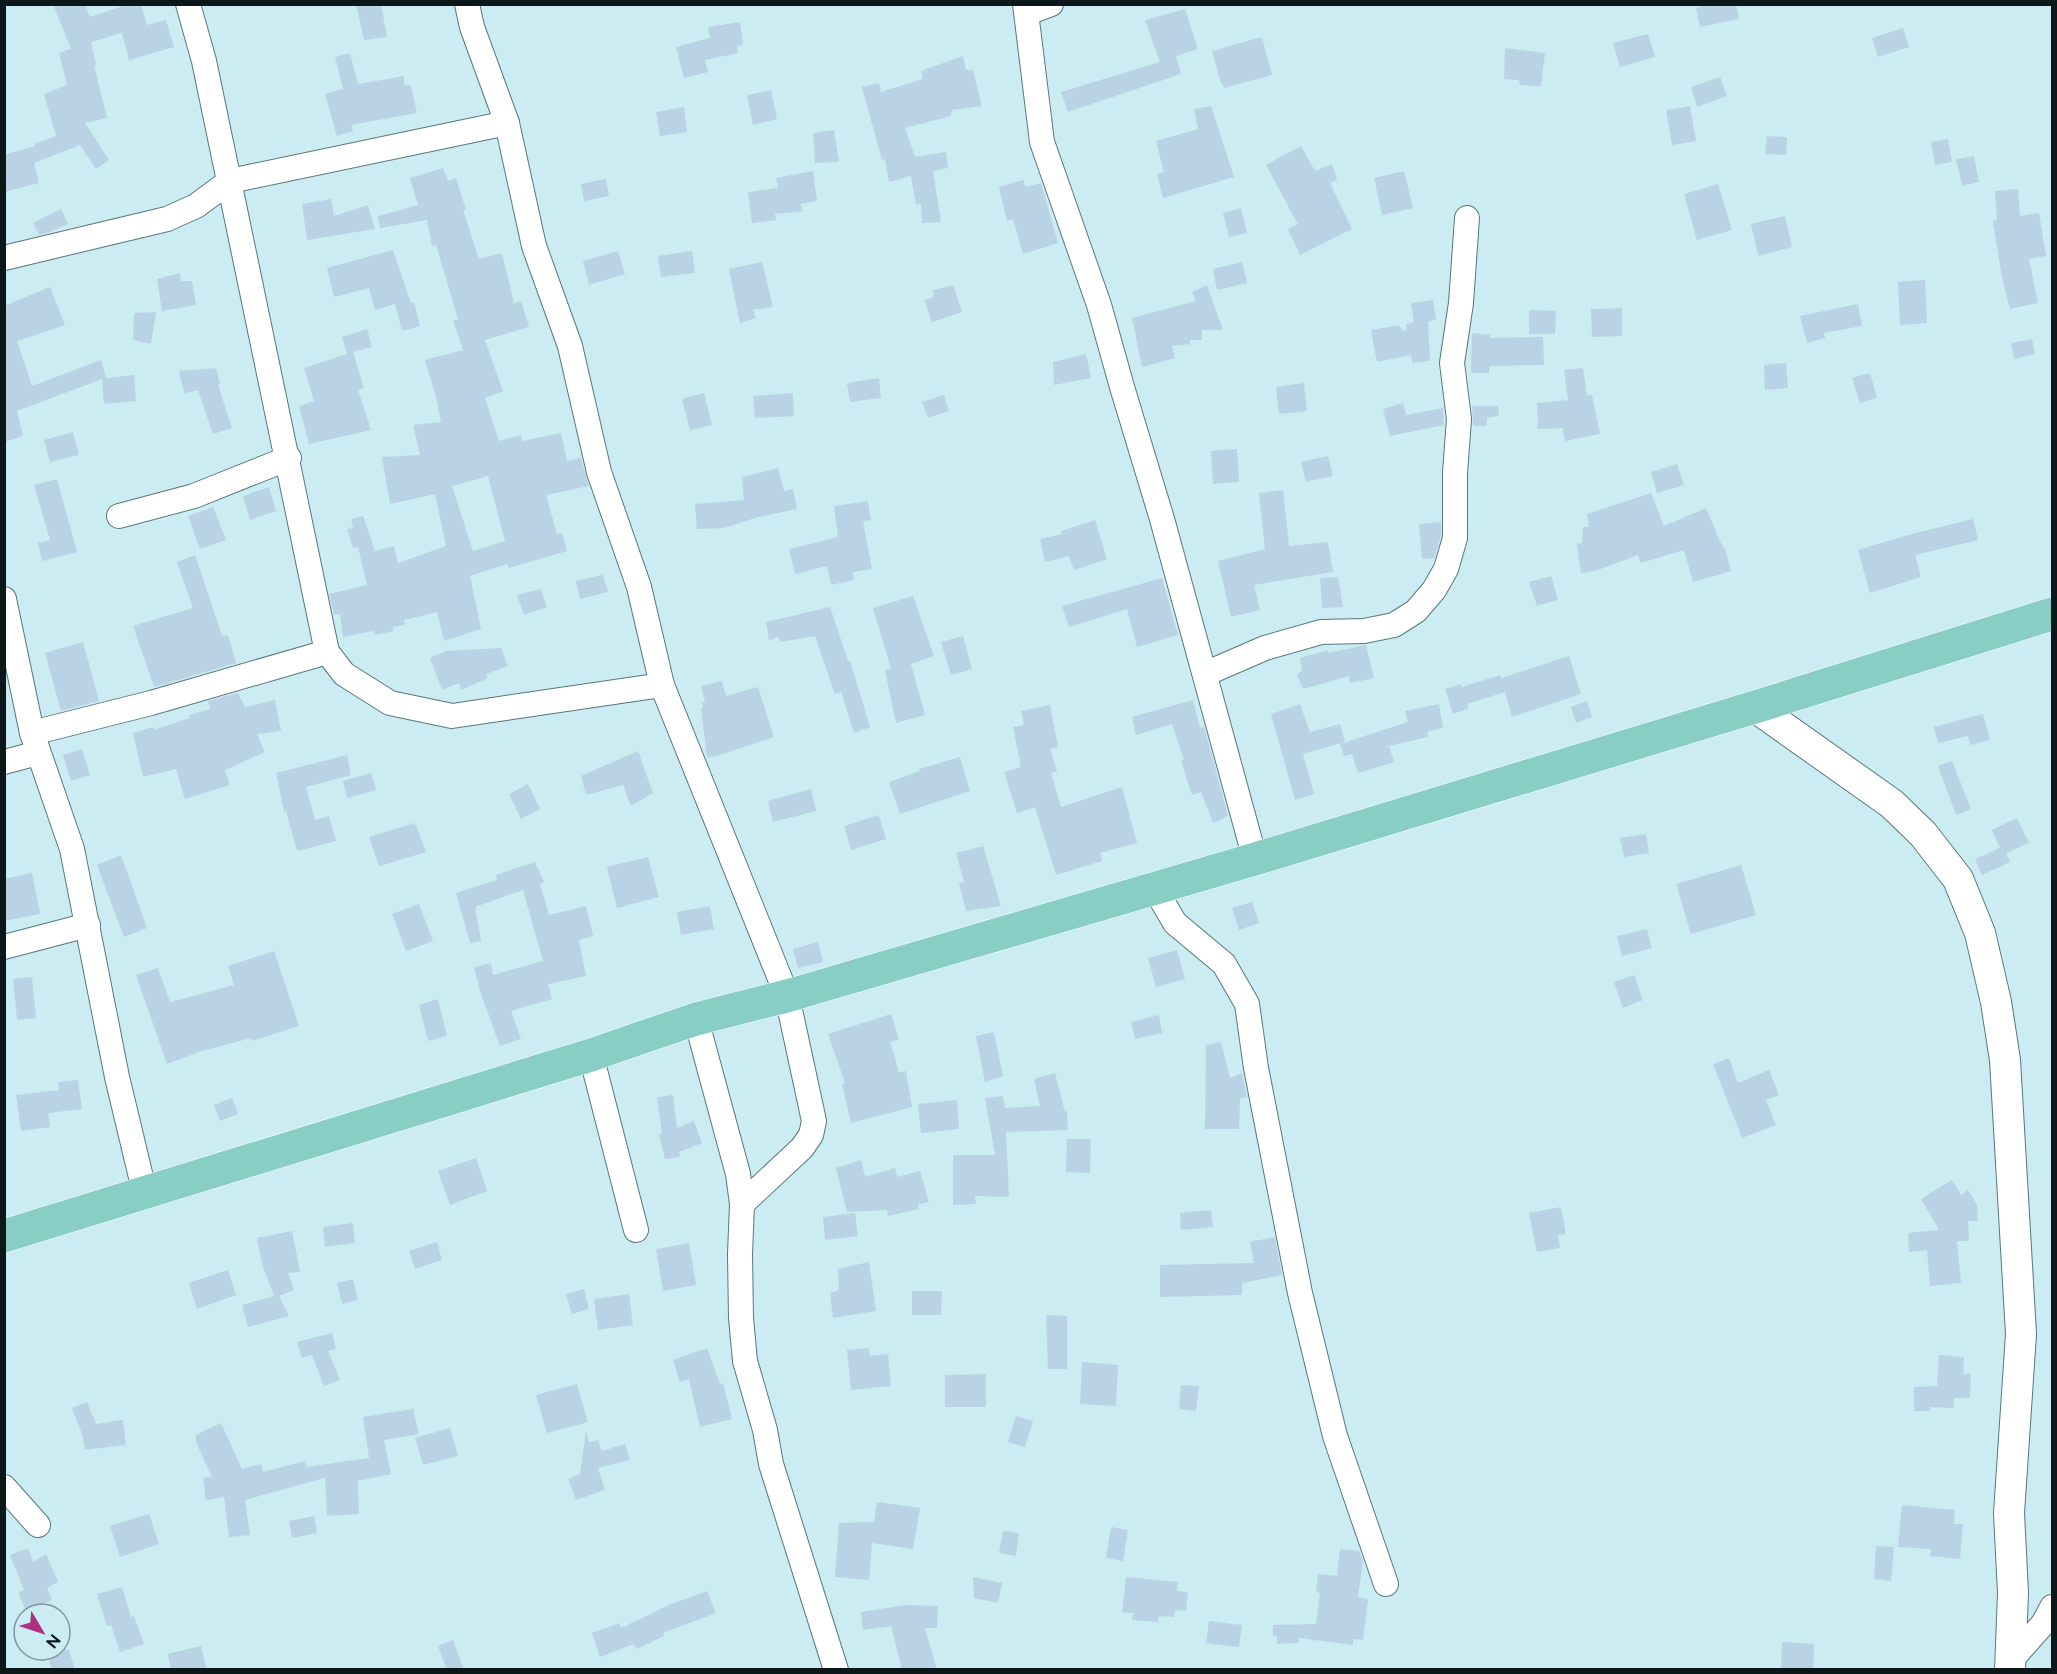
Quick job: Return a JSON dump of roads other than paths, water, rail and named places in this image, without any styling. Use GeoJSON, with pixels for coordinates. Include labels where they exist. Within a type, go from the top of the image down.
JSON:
{"type":"FeatureCollection","features":[{"type":"Feature","properties":{"kind":"main road"},"geometry":{"type":"LineString","coordinates":[[4,1236],[591,1055],[696,1019],[787,996],[1255,860],[2052,614]]}},
{"type":"Feature","properties":{"kind":"street"},"geometry":{"type":"LineString","coordinates":[[188,4],[204,61],[230,181],[289,458],[327,652],[344,674],[390,703],[452,716],[662,685]]}},
{"type":"Feature","properties":{"kind":"street"},"geometry":{"type":"LineString","coordinates":[[467,4],[472,27],[507,123],[534,246],[570,346],[599,472],[639,587],[662,685],[787,996],[814,1121],[811,1135],[802,1148],[742,1204]]}},
{"type":"Feature","properties":{"kind":"street"},"geometry":{"type":"LineString","coordinates":[[1052,4],[1026,9],[1042,142],[1099,304],[1205,674],[1255,860]]}},
{"type":"Feature","properties":{"kind":"street"},"geometry":{"type":"LineString","coordinates":[[4,258],[167,219],[196,206],[230,181],[507,123]]}},
{"type":"Feature","properties":{"kind":"street"},"geometry":{"type":"LineString","coordinates":[[1205,674],[1265,648],[1321,632],[1364,631],[1394,625],[1416,611],[1434,590],[1446,569],[1455,538],[1455,473],[1459,419],[1452,363],[1461,303],[1467,218]]}},
{"type":"Feature","properties":{"kind":"street"},"geometry":{"type":"LineString","coordinates":[[119,516],[194,496],[289,458]]}},
{"type":"Feature","properties":{"kind":"street"},"geometry":{"type":"LineString","coordinates":[[4,599],[35,743],[72,849],[117,1077],[145,1194]]}},
{"type":"Feature","properties":{"kind":"street"},"geometry":{"type":"LineString","coordinates":[[4,762],[35,743],[151,704],[327,652]]}},
{"type":"Feature","properties":{"kind":"street"},"geometry":{"type":"LineString","coordinates":[[1755,707],[1892,804],[1923,834],[1958,879],[1980,933],[1996,1002],[2005,1060],[2021,1334],[2009,1513],[2013,1593],[2010,1665]]}},
{"type":"Feature","properties":{"kind":"street"},"geometry":{"type":"LineString","coordinates":[[1155,889],[1174,923],[1224,964],[1247,1004],[1256,1068],[1300,1293],[1335,1436],[1386,1584]]}},
{"type":"Feature","properties":{"kind":"street"},"geometry":{"type":"LineString","coordinates":[[4,948],[88,925]]}},
{"type":"Feature","properties":{"kind":"street"},"geometry":{"type":"LineString","coordinates":[[696,1019],[738,1174],[742,1204],[741,1318],[745,1361],[765,1430],[771,1464],[836,1670]]}},
{"type":"Feature","properties":{"kind":"street"},"geometry":{"type":"LineString","coordinates":[[591,1055],[636,1230]]}},
{"type":"Feature","properties":{"kind":"street"},"geometry":{"type":"LineString","coordinates":[[4,1488],[38,1525]]}},
{"type":"Feature","properties":{"kind":"street"},"geometry":{"type":"LineString","coordinates":[[2010,1665],[2043,1624],[2052,1607]]}}]}
